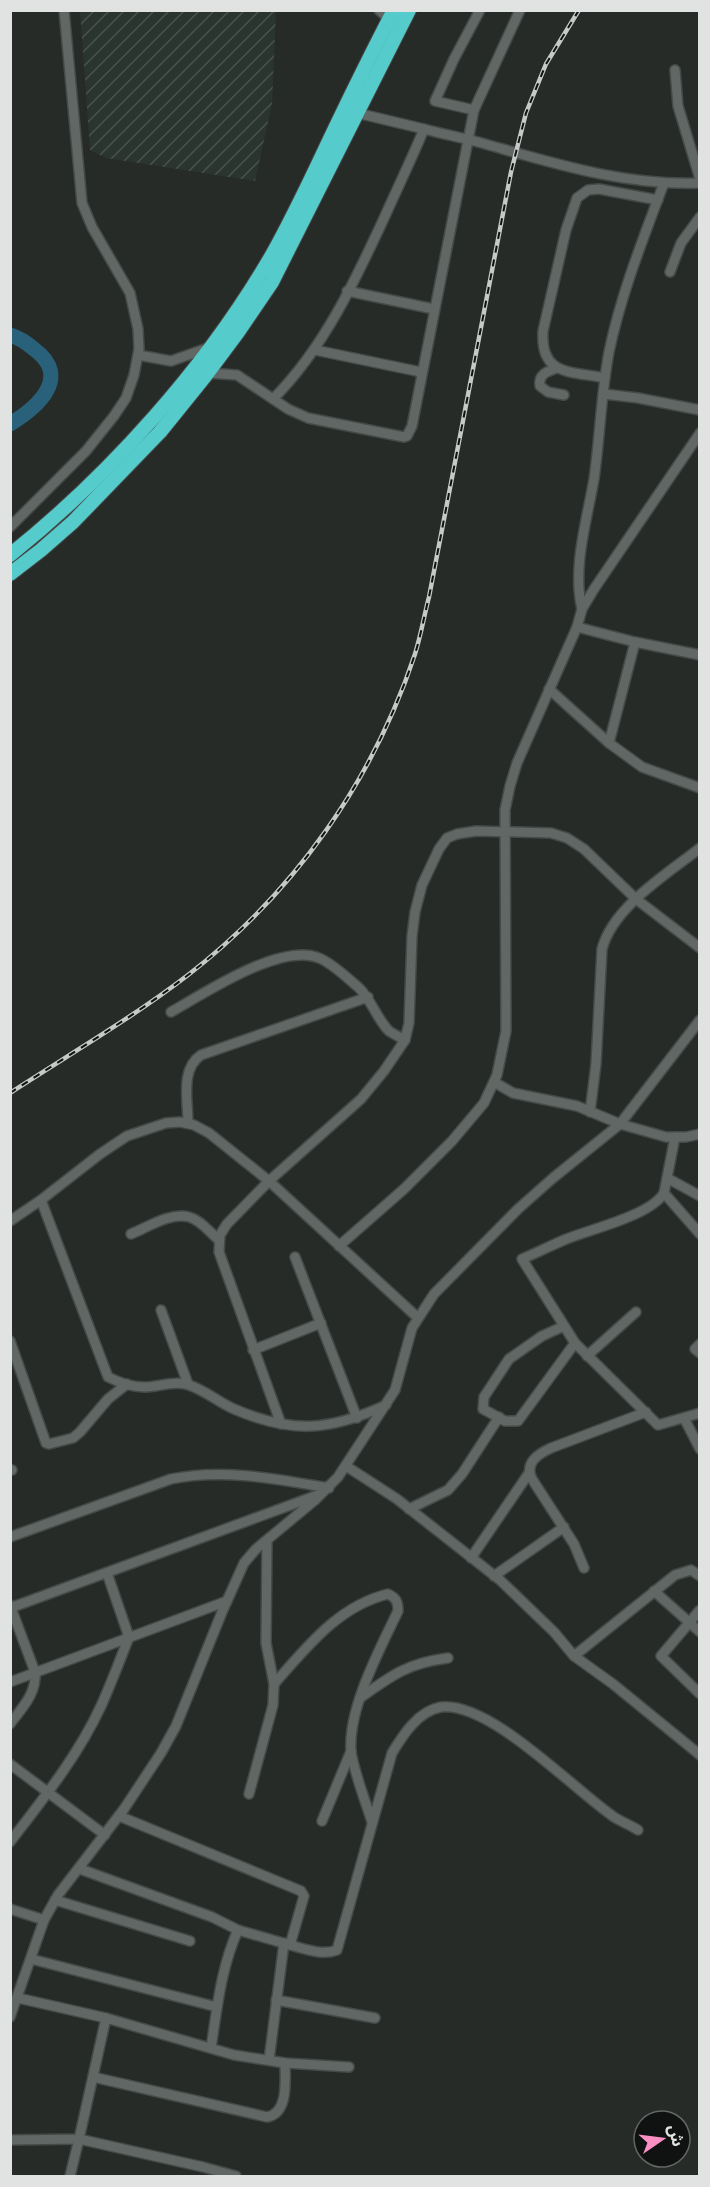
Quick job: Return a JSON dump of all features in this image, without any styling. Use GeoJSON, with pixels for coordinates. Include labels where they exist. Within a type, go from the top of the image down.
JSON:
{"type":"FeatureCollection","features":[{"type":"Feature","properties":{"kind":"highway"},"geometry":{"type":"LineString","coordinates":[[10,574],[65,529],[118,477],[160,432],[208,373],[272,282],[409,10]]}},
{"type":"Feature","properties":{"kind":"highway"},"geometry":{"type":"LineString","coordinates":[[10,555],[70,502],[142,430],[190,372],[244,300],[272,254],[387,13]]}},
{"type":"Feature","properties":{"kind":"street"},"geometry":{"type":"LineString","coordinates":[[10,527],[86,451],[114,416],[126,398],[135,375],[138,355],[138,329],[130,294],[92,226],[82,203],[64,10]]}},
{"type":"Feature","properties":{"kind":"street"},"geometry":{"type":"LineString","coordinates":[[474,110],[435,101],[480,10]]}},
{"type":"Feature","properties":{"kind":"street"},"geometry":{"type":"LineString","coordinates":[[208,373],[237,375],[298,415],[407,436],[412,426],[474,110],[520,10]]}},
{"type":"Feature","properties":{"kind":"street"},"geometry":{"type":"LineString","coordinates":[[357,113],[468,139],[577,170],[664,183],[699,181],[678,106],[675,70]]}},
{"type":"Feature","properties":{"kind":"street"},"geometry":{"type":"LineString","coordinates":[[273,399],[315,350],[374,239],[424,129]]}},
{"type":"Feature","properties":{"kind":"street"},"geometry":{"type":"LineString","coordinates":[[582,609],[578,594],[580,561],[600,440],[609,352],[627,282],[664,183]]}},
{"type":"Feature","properties":{"kind":"street"},"geometry":{"type":"LineString","coordinates":[[605,378],[557,368],[544,354],[543,331],[566,230],[577,198],[588,190],[599,189],[658,200]]}},
{"type":"Feature","properties":{"kind":"street"},"geometry":{"type":"LineString","coordinates":[[670,272],[681,243],[699,218]]}},
{"type":"Feature","properties":{"kind":"street"},"geometry":{"type":"LineString","coordinates":[[347,291],[434,309]]}},
{"type":"Feature","properties":{"kind":"street"},"geometry":{"type":"LineString","coordinates":[[138,355],[171,361],[208,348]]}},
{"type":"Feature","properties":{"kind":"street"},"geometry":{"type":"LineString","coordinates":[[315,350],[421,372]]}},
{"type":"Feature","properties":{"kind":"street"},"geometry":{"type":"LineString","coordinates":[[557,368],[545,372],[540,386],[548,392],[564,395]]}},
{"type":"Feature","properties":{"kind":"street"},"geometry":{"type":"LineString","coordinates":[[604,394],[699,410]]}},
{"type":"Feature","properties":{"kind":"street"},"geometry":{"type":"LineString","coordinates":[[339,1246],[404,1189],[452,1141],[484,1103],[495,1082],[506,1031],[504,831],[510,786],[530,732],[577,627],[582,609],[699,433]]}},
{"type":"Feature","properties":{"kind":"street"},"geometry":{"type":"LineString","coordinates":[[577,627],[699,655]]}},
{"type":"Feature","properties":{"kind":"street"},"geometry":{"type":"LineString","coordinates":[[609,743],[635,642]]}},
{"type":"Feature","properties":{"kind":"street"},"geometry":{"type":"LineString","coordinates":[[549,689],[609,743],[642,767],[699,788]]}},
{"type":"Feature","properties":{"kind":"street"},"geometry":{"type":"LineString","coordinates":[[281,1424],[219,1252],[219,1240],[227,1224],[268,1181],[361,1099],[405,1040],[409,1023],[415,912],[422,885],[439,849],[447,838],[476,831],[504,831],[551,833],[567,838],[584,849],[636,899],[699,948]]}},
{"type":"Feature","properties":{"kind":"street"},"geometry":{"type":"LineString","coordinates":[[590,1112],[596,1064],[602,949],[605,938],[612,926],[636,899],[699,848]]}},
{"type":"Feature","properties":{"kind":"street"},"geometry":{"type":"LineString","coordinates":[[171,1012],[251,967],[308,955],[321,959],[357,986],[368,997],[390,1031],[405,1040]]}},
{"type":"Feature","properties":{"kind":"street"},"geometry":{"type":"LineString","coordinates":[[188,1123],[187,1076],[194,1060],[201,1055],[368,997]]}},
{"type":"Feature","properties":{"kind":"street"},"geometry":{"type":"LineString","coordinates":[[10,2017],[44,1920],[55,1900],[147,1776],[176,1726],[244,1563],[267,1540],[326,1491],[346,1466],[388,1404],[395,1390],[412,1328],[434,1294],[518,1209],[620,1124],[699,1020]]}},
{"type":"Feature","properties":{"kind":"street"},"geometry":{"type":"LineString","coordinates":[[495,1082],[513,1093],[530,1098],[555,1100],[620,1124],[666,1137],[699,1134]]}},
{"type":"Feature","properties":{"kind":"street"},"geometry":{"type":"LineString","coordinates":[[10,1221],[127,1136],[166,1123],[188,1123],[209,1133],[268,1181],[417,1317]]}},
{"type":"Feature","properties":{"kind":"street"},"geometry":{"type":"LineString","coordinates":[[675,1137],[664,1193],[654,1205],[522,1259],[575,1343],[658,1425],[699,1413]]}},
{"type":"Feature","properties":{"kind":"street"},"geometry":{"type":"LineString","coordinates":[[667,1178],[699,1196]]}},
{"type":"Feature","properties":{"kind":"street"},"geometry":{"type":"LineString","coordinates":[[664,1193],[699,1234]]}},
{"type":"Feature","properties":{"kind":"street"},"geometry":{"type":"LineString","coordinates":[[41,1200],[108,1377],[143,1387],[171,1383],[188,1384],[236,1410],[296,1427],[323,1426],[357,1418],[388,1404]]}},
{"type":"Feature","properties":{"kind":"street"},"geometry":{"type":"LineString","coordinates":[[131,1233],[180,1216],[191,1217],[219,1240]]}},
{"type":"Feature","properties":{"kind":"street"},"geometry":{"type":"LineString","coordinates":[[295,1257],[357,1418]]}},
{"type":"Feature","properties":{"kind":"street"},"geometry":{"type":"LineString","coordinates":[[161,1310],[188,1384]]}},
{"type":"Feature","properties":{"kind":"street"},"geometry":{"type":"LineString","coordinates":[[588,1356],[636,1312]]}},
{"type":"Feature","properties":{"kind":"street"},"geometry":{"type":"LineString","coordinates":[[253,1350],[321,1323]]}},
{"type":"Feature","properties":{"kind":"street"},"geometry":{"type":"LineString","coordinates":[[564,1326],[542,1336],[510,1359],[484,1397],[482,1404],[486,1412],[505,1421],[518,1421],[575,1343]]}},
{"type":"Feature","properties":{"kind":"street"},"geometry":{"type":"LineString","coordinates":[[10,1341],[46,1443],[73,1438],[108,1399],[127,1384]]}},
{"type":"Feature","properties":{"kind":"street"},"geometry":{"type":"LineString","coordinates":[[699,1344],[695,1349],[699,1353]]}},
{"type":"Feature","properties":{"kind":"street"},"geometry":{"type":"LineString","coordinates":[[471,1558],[529,1473],[533,1460],[540,1453],[581,1435],[645,1412]]}},
{"type":"Feature","properties":{"kind":"street"},"geometry":{"type":"LineString","coordinates":[[409,1509],[448,1490],[462,1474],[498,1417]]}},
{"type":"Feature","properties":{"kind":"street"},"geometry":{"type":"LineString","coordinates":[[684,1418],[699,1449]]}},
{"type":"Feature","properties":{"kind":"street"},"geometry":{"type":"LineString","coordinates":[[346,1466],[409,1509],[494,1576],[554,1632],[574,1656],[613,1684],[699,1755]]}},
{"type":"Feature","properties":{"kind":"street"},"geometry":{"type":"LineString","coordinates":[[529,1473],[574,1544],[584,1568]]}},
{"type":"Feature","properties":{"kind":"street"},"geometry":{"type":"LineString","coordinates":[[10,1537],[171,1479],[187,1476],[232,1474],[326,1491]]}},
{"type":"Feature","properties":{"kind":"street"},"geometry":{"type":"LineString","coordinates":[[10,1724],[34,1689],[35,1672],[11,1607],[326,1491]]}},
{"type":"Feature","properties":{"kind":"street"},"geometry":{"type":"LineString","coordinates":[[494,1576],[564,1527]]}},
{"type":"Feature","properties":{"kind":"street"},"geometry":{"type":"LineString","coordinates":[[249,1794],[273,1705],[274,1684],[266,1643],[267,1540]]}},
{"type":"Feature","properties":{"kind":"street"},"geometry":{"type":"LineString","coordinates":[[574,1656],[675,1575],[691,1570],[699,1576]]}},
{"type":"Feature","properties":{"kind":"street"},"geometry":{"type":"LineString","coordinates":[[10,1842],[75,1752],[100,1708],[129,1637],[108,1573]]}},
{"type":"Feature","properties":{"kind":"street"},"geometry":{"type":"LineString","coordinates":[[654,1591],[699,1632]]}},
{"type":"Feature","properties":{"kind":"street"},"geometry":{"type":"LineString","coordinates":[[274,1684],[316,1638],[341,1615],[373,1597],[388,1594],[395,1598],[398,1611],[376,1655],[360,1698],[353,1727],[351,1751],[322,1821]]}},
{"type":"Feature","properties":{"kind":"street"},"geometry":{"type":"LineString","coordinates":[[10,1682],[227,1601]]}},
{"type":"Feature","properties":{"kind":"street"},"geometry":{"type":"LineString","coordinates":[[699,1610],[661,1656],[699,1694]]}},
{"type":"Feature","properties":{"kind":"street"},"geometry":{"type":"LineString","coordinates":[[360,1698],[393,1674],[412,1665],[448,1658]]}},
{"type":"Feature","properties":{"kind":"street"},"geometry":{"type":"LineString","coordinates":[[80,1869],[212,1917],[238,1930],[312,1951],[331,1953],[337,1950],[392,1753],[402,1736],[424,1714],[439,1707],[464,1710],[527,1745],[614,1817],[638,1830]]}},
{"type":"Feature","properties":{"kind":"street"},"geometry":{"type":"LineString","coordinates":[[351,1751],[372,1823]]}},
{"type":"Feature","properties":{"kind":"street"},"geometry":{"type":"LineString","coordinates":[[10,1764],[105,1835]]}},
{"type":"Feature","properties":{"kind":"street"},"geometry":{"type":"LineString","coordinates":[[119,1816],[301,1892],[304,1896],[287,1944],[276,2000],[269,2060]]}},
{"type":"Feature","properties":{"kind":"street"},"geometry":{"type":"LineString","coordinates":[[55,1900],[190,1941]]}},
{"type":"Feature","properties":{"kind":"street"},"geometry":{"type":"LineString","coordinates":[[10,1909],[44,1920]]}},
{"type":"Feature","properties":{"kind":"street"},"geometry":{"type":"LineString","coordinates":[[211,2048],[230,1947],[238,1930]]}},
{"type":"Feature","properties":{"kind":"street"},"geometry":{"type":"LineString","coordinates":[[32,1959],[217,2007]]}},
{"type":"Feature","properties":{"kind":"street"},"geometry":{"type":"LineString","coordinates":[[18,1998],[106,2018],[234,2055],[349,2067]]}},
{"type":"Feature","properties":{"kind":"street"},"geometry":{"type":"LineString","coordinates":[[276,2000],[375,2018]]}},
{"type":"Feature","properties":{"kind":"street"},"geometry":{"type":"LineString","coordinates":[[69,2176],[106,2018]]}},
{"type":"Feature","properties":{"kind":"street"},"geometry":{"type":"LineString","coordinates":[[93,2077],[267,2117],[274,2116],[280,2110],[285,2087],[285,2062]]}},
{"type":"Feature","properties":{"kind":"street"},"geometry":{"type":"LineString","coordinates":[[10,2140],[79,2139],[236,2176]]}},
{"type":"Feature","properties":{"kind":"shaded area"},"geometry":{"type":"Polygon","coordinates":[[[80,11],[276,11],[272,104],[255,181],[106,158],[90,150],[80,11]]]}},
{"type":"Feature","properties":{"kind":"waterway"},"geometry":{"type":"LineString","coordinates":[[10,335],[34,349],[45,360],[50,370],[47,391],[31,409],[10,424]]}},
{"type":"Feature","properties":{"kind":"railway"},"geometry":{"type":"LineString","coordinates":[[10,1093],[145,1006],[188,975],[226,943],[262,908],[326,831],[353,790],[377,746],[398,701],[421,633],[511,172],[526,113],[546,64],[579,10]]}}]}
